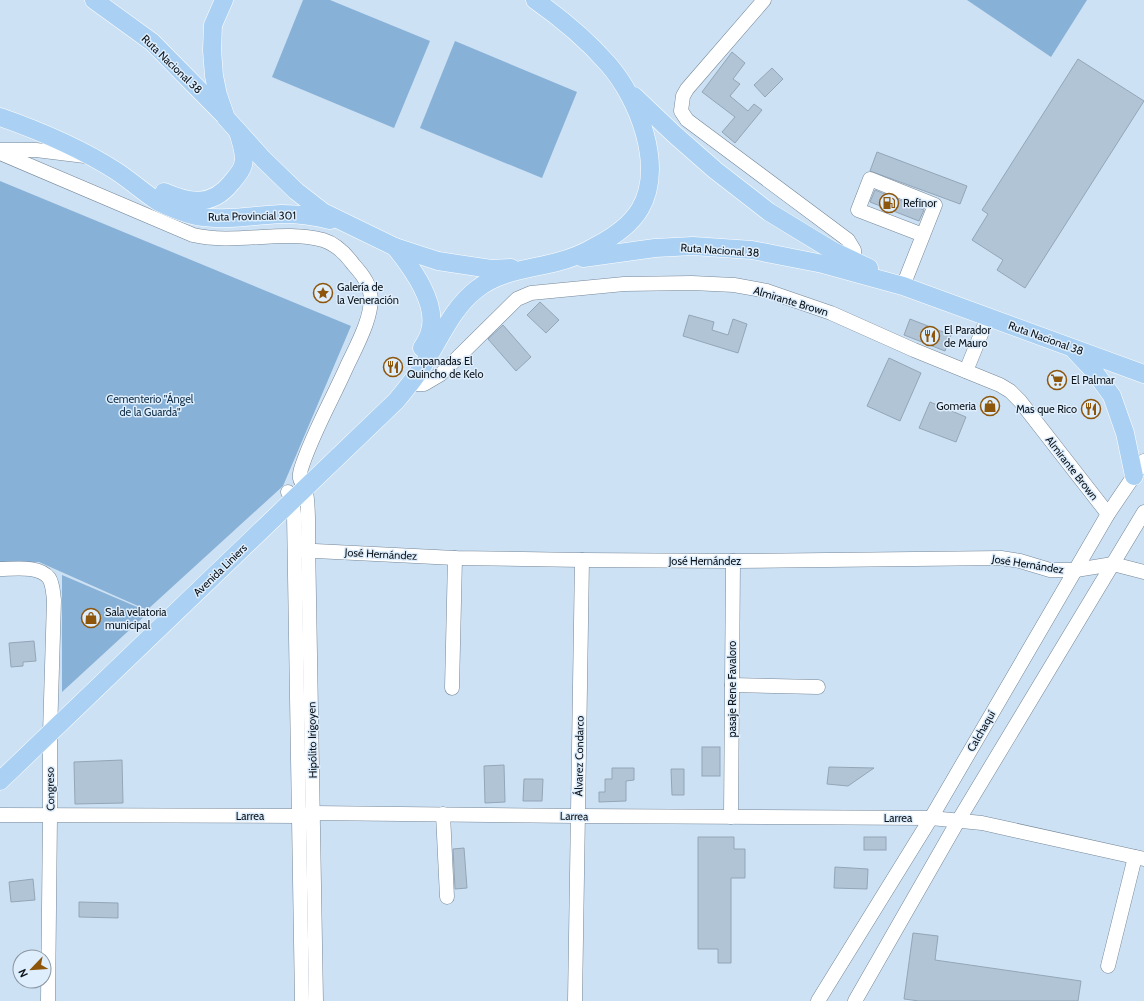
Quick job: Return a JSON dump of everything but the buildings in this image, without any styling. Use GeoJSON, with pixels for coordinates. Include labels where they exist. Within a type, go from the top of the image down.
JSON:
{"type":"FeatureCollection","features":[{"type":"Feature","properties":{"kind":"main road","name":"Ruta Nacional 38"},"geometry":{"type":"LineString","coordinates":[[94,0],[152,42],[232,124],[263,159],[296,191],[324,212],[350,226]]}},
{"type":"Feature","properties":{"kind":"main road","name":"Ruta Provincial 301"},"geometry":{"type":"LineString","coordinates":[[117,172],[184,200],[201,201],[215,197],[227,188],[239,174],[243,164],[243,149],[218,95],[214,76],[212,25],[224,0]]}},
{"type":"Feature","properties":{"kind":"main road"},"geometry":{"type":"LineString","coordinates":[[427,350],[467,297],[478,287],[492,280],[526,268],[558,262],[595,247],[628,225],[640,209],[646,192],[650,169],[649,149],[640,118],[627,90],[609,64],[582,37],[535,0]]}},
{"type":"Feature","properties":{"kind":"main road"},"geometry":{"type":"LineString","coordinates":[[551,0],[558,17]]}},
{"type":"Feature","properties":{"kind":"main road","name":"Ruta Nacional 38"},"geometry":{"type":"LineString","coordinates":[[627,90],[715,170],[769,212],[833,250],[903,286]]}},
{"type":"Feature","properties":{"kind":"main road","name":"Ruta Provincial 301"},"geometry":{"type":"LineString","coordinates":[[0,117],[24,125],[93,157],[159,202],[173,209],[205,217],[225,218],[284,214],[304,215],[350,226]]}},
{"type":"Feature","properties":{"kind":"main road"},"geometry":{"type":"LineString","coordinates":[[350,226],[395,247],[438,261],[491,268],[526,268]]}},
{"type":"Feature","properties":{"kind":"main road","name":"Ruta Nacional 38"},"geometry":{"type":"LineString","coordinates":[[558,262],[617,252],[655,248],[693,246],[752,250],[823,264],[903,286],[1144,374]]}},
{"type":"Feature","properties":{"kind":"main road"},"geometry":{"type":"LineString","coordinates":[[395,247],[405,259],[418,280],[430,307],[432,321],[427,350]]}},
{"type":"Feature","properties":{"kind":"main road"},"geometry":{"type":"LineString","coordinates":[[1072,348],[1093,370],[1112,396],[1125,433],[1134,476]]}},
{"type":"Feature","properties":{"kind":"main road","name":"Avenida Liniers"},"geometry":{"type":"LineString","coordinates":[[0,781],[50,734],[296,490],[392,391],[404,375],[427,350]]}},
{"type":"Feature","properties":{"kind":"main road","name":"Avenida Liniers"},"geometry":{"type":"LineString","coordinates":[[0,764],[50,716],[296,490],[396,401],[410,384],[427,350]]}},
{"type":"Feature","properties":{"kind":"street"},"geometry":{"type":"LineString","coordinates":[[764,0],[687,89],[683,96],[681,111],[687,120],[848,240],[854,250],[855,262]]}},
{"type":"Feature","properties":{"kind":"street"},"geometry":{"type":"LineString","coordinates":[[0,151],[36,150],[93,157]]}},
{"type":"Feature","properties":{"kind":"street"},"geometry":{"type":"LineString","coordinates":[[0,151],[193,235],[212,239],[294,236],[312,238],[324,240],[337,246],[350,259],[368,283],[371,293],[369,311],[363,332],[312,443],[301,470],[296,490]]}},
{"type":"Feature","properties":{"kind":"street"},"geometry":{"type":"LineString","coordinates":[[903,286],[935,205],[870,179],[858,210],[923,235]]}},
{"type":"Feature","properties":{"kind":"street","name":"Almirante Brown"},"geometry":{"type":"LineString","coordinates":[[410,384],[424,384],[441,374],[517,299],[531,293],[624,284],[692,283],[734,285],[767,291],[832,312],[914,350],[1000,385],[1010,391],[1020,401],[1108,514]]}},
{"type":"Feature","properties":{"kind":"street"},"geometry":{"type":"LineString","coordinates":[[966,371],[988,317]]}},
{"type":"Feature","properties":{"kind":"street","name":"Calchaquí"},"geometry":{"type":"LineString","coordinates":[[818,1001],[931,818],[1108,514],[1144,462]]}},
{"type":"Feature","properties":{"kind":"street","name":"Hipólito Irigoyen"},"geometry":{"type":"LineString","coordinates":[[296,490],[294,514],[302,550],[307,814],[316,1001]]}},
{"type":"Feature","properties":{"kind":"street"},"geometry":{"type":"LineString","coordinates":[[860,1000],[958,821],[1144,512]]}},
{"type":"Feature","properties":{"kind":"street","name":"José Hernández"},"geometry":{"type":"LineString","coordinates":[[302,550],[455,558],[582,560],[733,561],[1001,558],[1020,561],[1050,570],[1076,570],[1113,564]]}},
{"type":"Feature","properties":{"kind":"street"},"geometry":{"type":"LineString","coordinates":[[452,688],[455,558]]}},
{"type":"Feature","properties":{"kind":"street","name":"Álvarez Condarco"},"geometry":{"type":"LineString","coordinates":[[575,1001],[582,560]]}},
{"type":"Feature","properties":{"kind":"street","name":"pasaje Rene Favaloro"},"geometry":{"type":"LineString","coordinates":[[731,817],[733,561]]}},
{"type":"Feature","properties":{"kind":"street"},"geometry":{"type":"LineString","coordinates":[[1113,564],[1144,572]]}},
{"type":"Feature","properties":{"kind":"street","name":"Congreso"},"geometry":{"type":"LineString","coordinates":[[0,569],[32,569],[49,578],[53,586],[54,600],[50,716],[48,1001]]}},
{"type":"Feature","properties":{"kind":"street"},"geometry":{"type":"LineString","coordinates":[[732,685],[818,687]]}},
{"type":"Feature","properties":{"kind":"street","name":"Hipólito Irigoyen"},"geometry":{"type":"LineString","coordinates":[[302,1001],[307,814]]}},
{"type":"Feature","properties":{"kind":"street"},"geometry":{"type":"LineString","coordinates":[[443,814],[446,897]]}},
{"type":"Feature","properties":{"kind":"street","name":"Larrea"},"geometry":{"type":"LineString","coordinates":[[0,815],[443,814],[931,818],[982,823],[1139,858]]}},
{"type":"Feature","properties":{"kind":"street"},"geometry":{"type":"LineString","coordinates":[[1108,966],[1139,858]]}},
{"type":"Feature","properties":{"kind":"green space"},"geometry":{"type":"Polygon","coordinates":[[[303,0],[330,0],[430,41],[394,128],[272,77],[303,0]]]}},
{"type":"Feature","properties":{"kind":"green space"},"geometry":{"type":"Polygon","coordinates":[[[967,0],[1087,0],[1051,57],[967,0]]]}},
{"type":"Feature","properties":{"kind":"green space"},"geometry":{"type":"Polygon","coordinates":[[[455,41],[577,92],[542,178],[420,128],[455,41]]]}},
{"type":"Feature","properties":{"kind":"green space","name":"Cementerio \"Ángel de la Guarda\""},"geometry":{"type":"Polygon","coordinates":[[[0,181],[351,326],[283,486],[147,610],[39,562],[0,562],[0,181]]]}},
{"type":"Feature","properties":{"kind":"green space"},"geometry":{"type":"Polygon","coordinates":[[[62,575],[149,612],[62,692],[62,575]]]}},
{"type":"Feature","properties":{"kind":"place","name":"Refinor"},"geometry":{"type":"Point","coordinates":[889,203]}},
{"type":"Feature","properties":{"kind":"place","name":"Galería de la Veneración"},"geometry":{"type":"Point","coordinates":[323,293]}},
{"type":"Feature","properties":{"kind":"place","name":"El Parador de Mauro"},"geometry":{"type":"Point","coordinates":[930,336]}},
{"type":"Feature","properties":{"kind":"place","name":"Empanadas El Quincho de Kelo"},"geometry":{"type":"Point","coordinates":[393,367]}},
{"type":"Feature","properties":{"kind":"place","name":"El Palmar"},"geometry":{"type":"Point","coordinates":[1057,380]}},
{"type":"Feature","properties":{"kind":"place","name":"Gomeria"},"geometry":{"type":"Point","coordinates":[990,406]}},
{"type":"Feature","properties":{"kind":"place","name":"Mas que Rico"},"geometry":{"type":"Point","coordinates":[1091,409]}},
{"type":"Feature","properties":{"kind":"place","name":"Sala velatoria municipal"},"geometry":{"type":"Point","coordinates":[91,618]}}]}
